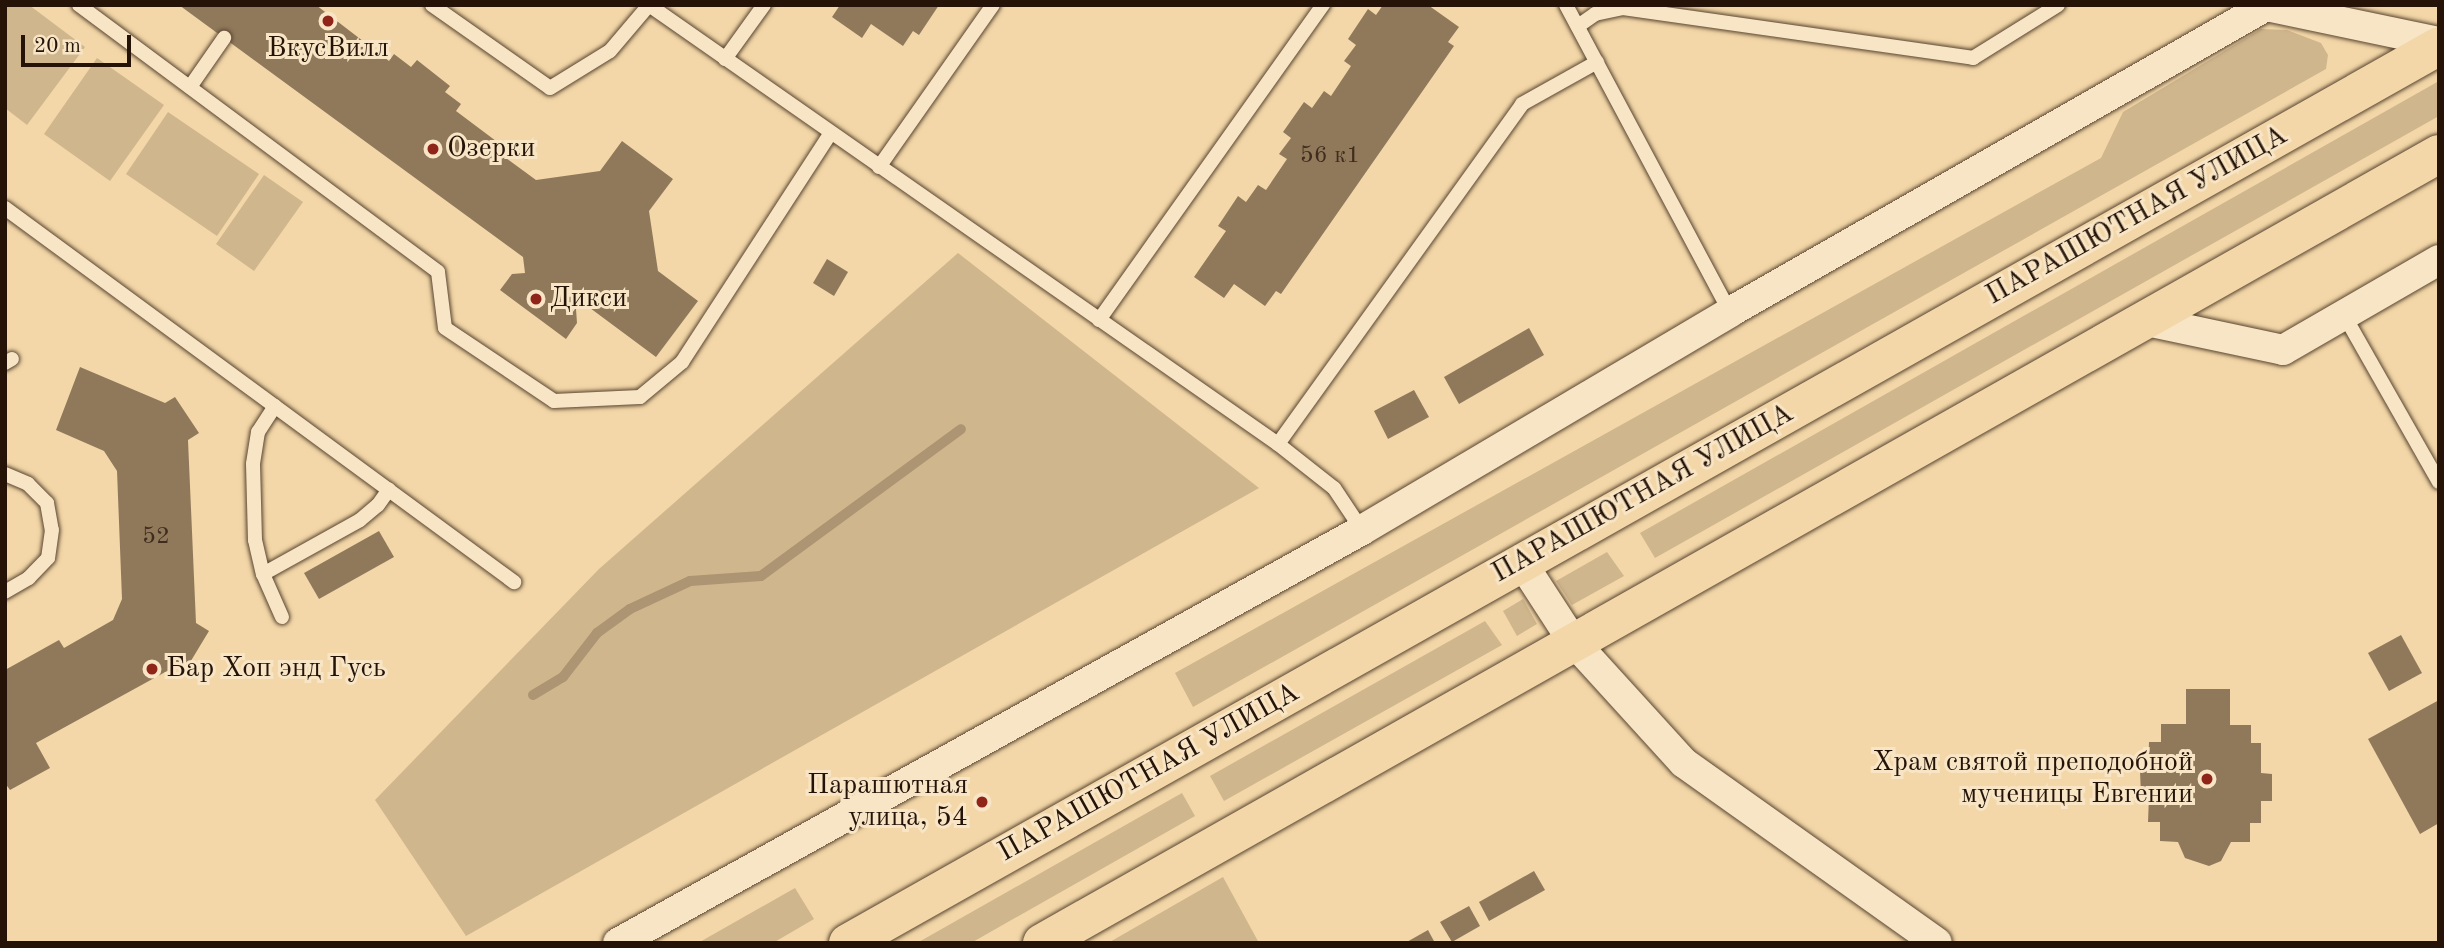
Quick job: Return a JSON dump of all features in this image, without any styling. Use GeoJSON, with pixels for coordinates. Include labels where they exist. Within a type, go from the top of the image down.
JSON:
{"type":"FeatureCollection","features":[{"type":"Feature","properties":{"kind":"main road","name":"ПАРАШЮТНАЯ УЛИЦА"},"geometry":{"type":"LineString","coordinates":[[848,943],[2439,44]]}},
{"type":"Feature","properties":{"kind":"main road"},"geometry":{"type":"LineString","coordinates":[[1042,943],[1572,640],[2147,321],[2439,154]]}},
{"type":"Feature","properties":{"kind":"street"},"geometry":{"type":"LineString","coordinates":[[618,943],[1363,530],[1730,312],[2267,6],[2439,44]]}},
{"type":"Feature","properties":{"kind":"street"},"geometry":{"type":"LineString","coordinates":[[2147,321],[2283,350],[2439,260]]}},
{"type":"Feature","properties":{"kind":"street"},"geometry":{"type":"LineString","coordinates":[[1522,563],[1572,640],[1684,763],[1937,943]]}},
{"type":"Feature","properties":{"kind":"lane"},"geometry":{"type":"LineString","coordinates":[[79,5],[438,272],[445,328],[554,401],[640,397],[682,362],[830,134]]}},
{"type":"Feature","properties":{"kind":"lane"},"geometry":{"type":"LineString","coordinates":[[432,5],[550,88],[610,51],[649,5],[830,134],[1278,444],[1334,488],[1363,530]]}},
{"type":"Feature","properties":{"kind":"lane"},"geometry":{"type":"LineString","coordinates":[[725,59],[764,5]]}},
{"type":"Feature","properties":{"kind":"lane"},"geometry":{"type":"LineString","coordinates":[[879,167],[993,5]]}},
{"type":"Feature","properties":{"kind":"lane"},"geometry":{"type":"LineString","coordinates":[[1100,320],[1323,5]]}},
{"type":"Feature","properties":{"kind":"lane"},"geometry":{"type":"LineString","coordinates":[[1566,5],[1730,312]]}},
{"type":"Feature","properties":{"kind":"lane"},"geometry":{"type":"LineString","coordinates":[[1578,26],[1595,14],[1623,8],[1973,58],[2058,5]]}},
{"type":"Feature","properties":{"kind":"lane"},"geometry":{"type":"LineString","coordinates":[[190,87],[225,38]]}},
{"type":"Feature","properties":{"kind":"lane"},"geometry":{"type":"LineString","coordinates":[[1278,444],[1522,103],[1597,62]]}},
{"type":"Feature","properties":{"kind":"lane"},"geometry":{"type":"LineString","coordinates":[[5,208],[514,582]]}},
{"type":"Feature","properties":{"kind":"lane"},"geometry":{"type":"LineString","coordinates":[[2344,315],[2439,482]]}},
{"type":"Feature","properties":{"kind":"lane"},"geometry":{"type":"LineString","coordinates":[[275,406],[258,432],[253,464],[255,540],[263,574],[282,617]]}},
{"type":"Feature","properties":{"kind":"lane"},"geometry":{"type":"LineString","coordinates":[[5,474],[28,484],[47,503],[52,530],[48,558],[29,578],[5,592]]}},
{"type":"Feature","properties":{"kind":"lane"},"geometry":{"type":"LineString","coordinates":[[263,574],[360,520],[389,489]]}},
{"type":"Feature","properties":{"kind":"shaded area"},"geometry":{"type":"Polygon","coordinates":[[[5,5],[29,5],[85,47],[27,125],[5,108],[5,5]]]}},
{"type":"Feature","properties":{"kind":"shaded area"},"geometry":{"type":"Polygon","coordinates":[[[2261,29],[2287,30],[2321,43],[2328,55],[2326,69],[1193,707],[1175,673],[2101,158],[2123,112],[2261,29]]]}},
{"type":"Feature","properties":{"kind":"shaded area"},"geometry":{"type":"Polygon","coordinates":[[[97,58],[164,105],[110,181],[44,134],[97,58]]]}},
{"type":"Feature","properties":{"kind":"shaded area"},"geometry":{"type":"Polygon","coordinates":[[[2439,81],[2439,116],[1655,558],[1640,533],[2439,81]]]}},
{"type":"Feature","properties":{"kind":"shaded area"},"geometry":{"type":"Polygon","coordinates":[[[168,112],[259,174],[217,236],[126,174],[168,112]]]}},
{"type":"Feature","properties":{"kind":"shaded area"},"geometry":{"type":"Polygon","coordinates":[[[264,175],[303,202],[254,271],[216,244],[264,175]]]}},
{"type":"Feature","properties":{"kind":"shaded area"},"geometry":{"type":"Polygon","coordinates":[[[958,253],[1259,488],[466,936],[375,800],[599,569],[958,253]]]}},
{"type":"Feature","properties":{"kind":"shaded area"},"geometry":{"type":"Polygon","coordinates":[[[1607,552],[1624,576],[1572,605],[1556,581],[1607,552]]]}},
{"type":"Feature","properties":{"kind":"shaded area"},"geometry":{"type":"Polygon","coordinates":[[[1523,599],[1537,624],[1517,636],[1503,611],[1523,599]]]}},
{"type":"Feature","properties":{"kind":"shaded area"},"geometry":{"type":"Polygon","coordinates":[[[1485,621],[1502,645],[1224,801],[1210,776],[1485,621]]]}},
{"type":"Feature","properties":{"kind":"shaded area"},"geometry":{"type":"Polygon","coordinates":[[[1182,793],[1195,816],[971,943],[917,943],[1182,793]]]}},
{"type":"Feature","properties":{"kind":"shaded area"},"geometry":{"type":"Polygon","coordinates":[[[1223,877],[1259,943],[1108,943],[1223,877]]]}},
{"type":"Feature","properties":{"kind":"shaded area"},"geometry":{"type":"Polygon","coordinates":[[[795,888],[814,919],[773,943],[698,943],[795,888]]]}},
{"type":"Feature","properties":{"kind":"building"},"geometry":{"type":"Polygon","coordinates":[[[179,5],[316,5],[389,61],[394,54],[411,67],[417,60],[450,86],[445,92],[461,104],[456,111],[500,144],[495,150],[536,180],[600,171],[622,141],[673,179],[649,211],[658,271],[698,301],[656,357],[590,308],[576,309],[577,323],[566,339],[500,290],[512,274],[525,273],[523,257],[179,5]]]}},
{"type":"Feature","properties":{"kind":"building"},"geometry":{"type":"Polygon","coordinates":[[[840,5],[939,5],[919,35],[913,31],[903,46],[871,24],[862,38],[832,17],[840,5]]]}},
{"type":"Feature","properties":{"kind":"building"},"geometry":{"type":"Polygon","coordinates":[[[1383,5],[1428,5],[1459,27],[1448,42],[1454,46],[1281,294],[1276,291],[1265,306],[1234,284],[1224,298],[1194,277],[1226,231],[1218,226],[1238,196],[1246,202],[1258,185],[1266,190],[1287,159],[1279,154],[1291,138],[1283,132],[1304,102],[1312,108],[1324,91],[1331,96],[1351,66],[1344,61],[1356,45],[1348,39],[1368,9],[1376,15],[1383,5]]]}},
{"type":"Feature","properties":{"kind":"building"},"geometry":{"type":"Polygon","coordinates":[[[827,259],[848,272],[834,296],[813,283],[827,259]]]}},
{"type":"Feature","properties":{"kind":"building"},"geometry":{"type":"Polygon","coordinates":[[[1529,328],[1544,355],[1459,404],[1444,377],[1529,328]]]}},
{"type":"Feature","properties":{"kind":"building"},"geometry":{"type":"Polygon","coordinates":[[[80,367],[165,403],[175,397],[199,433],[188,440],[196,623],[209,631],[186,669],[178,665],[36,743],[50,768],[10,790],[5,783],[5,670],[59,640],[64,648],[113,620],[122,599],[117,471],[104,451],[56,430],[80,367]]]}},
{"type":"Feature","properties":{"kind":"building"},"geometry":{"type":"Polygon","coordinates":[[[1414,390],[1429,417],[1388,439],[1374,411],[1414,390]]]}},
{"type":"Feature","properties":{"kind":"building"},"geometry":{"type":"Polygon","coordinates":[[[379,531],[394,557],[319,599],[304,573],[379,531]]]}},
{"type":"Feature","properties":{"kind":"building"},"geometry":{"type":"Polygon","coordinates":[[[2401,635],[2422,673],[2389,691],[2368,653],[2401,635]]]}},
{"type":"Feature","properties":{"kind":"building","name":"Храм святой преподобной мученицы Евгении"},"geometry":{"type":"Polygon","coordinates":[[[2186,689],[2230,689],[2230,725],[2251,725],[2251,743],[2261,743],[2261,773],[2272,774],[2272,801],[2261,801],[2261,823],[2250,823],[2250,842],[2231,842],[2221,861],[2209,866],[2185,858],[2178,842],[2160,841],[2160,822],[2148,822],[2149,796],[2141,796],[2140,771],[2148,771],[2149,742],[2161,742],[2161,724],[2186,724],[2186,689]]]}},
{"type":"Feature","properties":{"kind":"building"},"geometry":{"type":"Polygon","coordinates":[[[2439,700],[2439,823],[2420,834],[2368,739],[2439,700]]]}},
{"type":"Feature","properties":{"kind":"building"},"geometry":{"type":"Polygon","coordinates":[[[1534,871],[1545,890],[1489,921],[1479,902],[1534,871]]]}},
{"type":"Feature","properties":{"kind":"building"},"geometry":{"type":"Polygon","coordinates":[[[1469,906],[1480,926],[1452,942],[1440,922],[1469,906]]]}},
{"type":"Feature","properties":{"kind":"building"},"geometry":{"type":"Polygon","coordinates":[[[1428,930],[1435,943],[1405,943],[1428,930]]]}},
{"type":"Feature","properties":{"kind":"waterway"},"geometry":{"type":"LineString","coordinates":[[533,695],[563,677],[597,633],[630,609],[690,581],[761,576],[961,429]]}},
{"type":"Feature","properties":{"kind":"place","name":"ВкусВилл"},"geometry":{"type":"Point","coordinates":[328,21]}},
{"type":"Feature","properties":{"kind":"place","name":"Озерки"},"geometry":{"type":"Point","coordinates":[433,149]}},
{"type":"Feature","properties":{"kind":"place","name":"Дикси"},"geometry":{"type":"Point","coordinates":[536,299]}},
{"type":"Feature","properties":{"kind":"place","name":"Бар Хоп энд Гусь"},"geometry":{"type":"Point","coordinates":[152,669]}},
{"type":"Feature","properties":{"kind":"place","name":"Храм святой преподобной мученицы Евгении"},"geometry":{"type":"Point","coordinates":[2207,779]}},
{"type":"Feature","properties":{"kind":"place","name":"Парашютная улица, 54"},"geometry":{"type":"Point","coordinates":[982,802]}}]}
